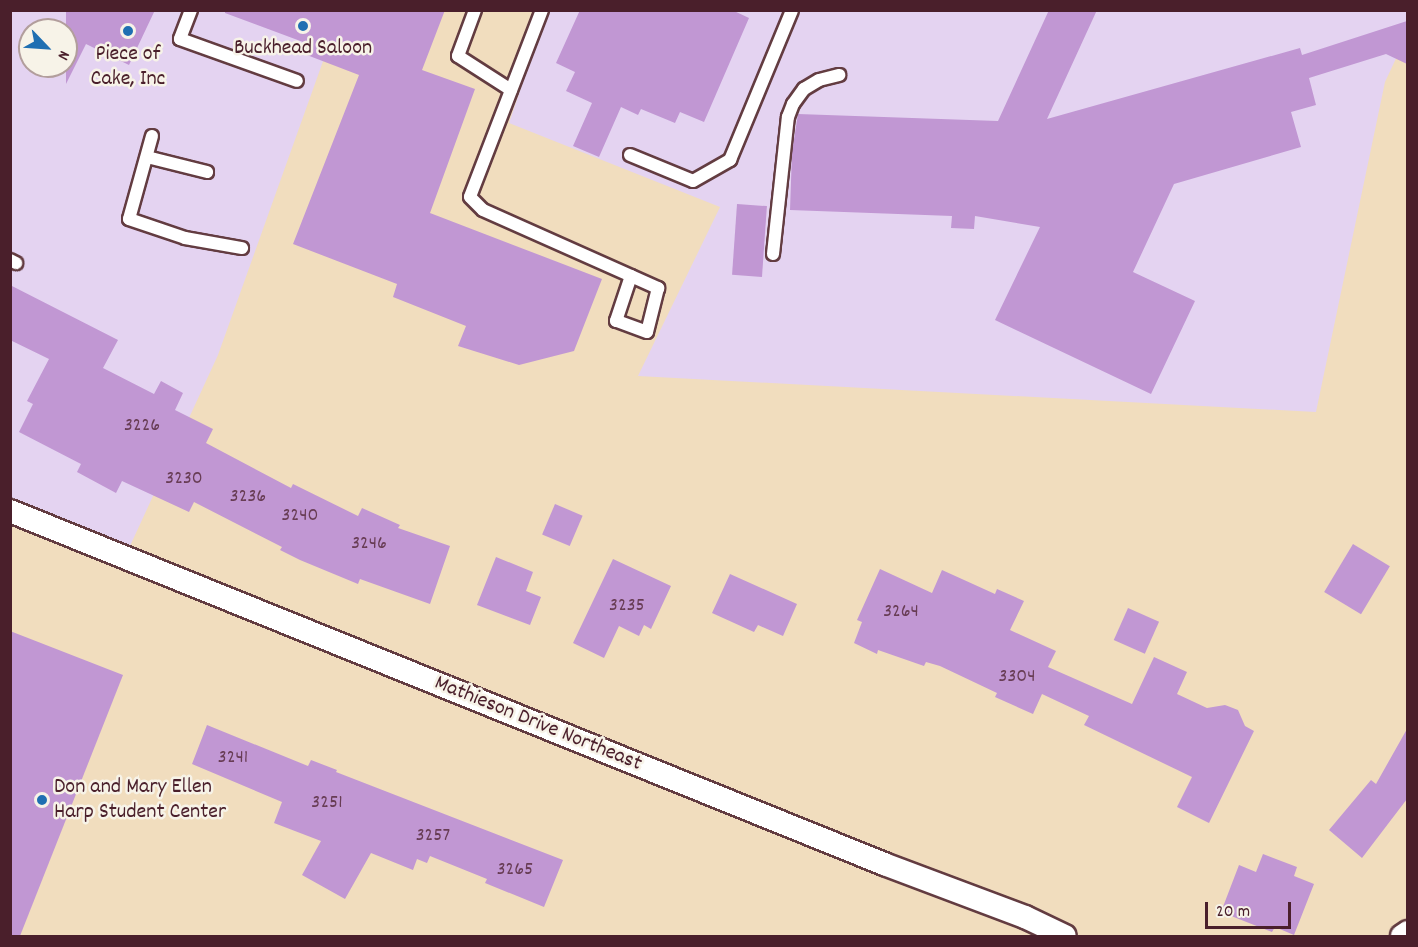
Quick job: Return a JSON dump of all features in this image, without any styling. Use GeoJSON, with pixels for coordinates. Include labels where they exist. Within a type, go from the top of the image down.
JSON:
{"type":"FeatureCollection","features":[{"type":"Feature","properties":{"kind":"street","name":"Mathieson Drive Northeast"},"geometry":{"type":"LineString","coordinates":[[10,511],[873,859],[1025,917],[1065,936]]}},
{"type":"Feature","properties":{"kind":"street"},"geometry":{"type":"LineString","coordinates":[[1402,936],[1407,932]]}},
{"type":"Feature","properties":{"kind":"lane"},"geometry":{"type":"LineString","coordinates":[[191,10],[180,39],[297,81]]}},
{"type":"Feature","properties":{"kind":"lane"},"geometry":{"type":"LineString","coordinates":[[475,10],[458,56],[511,90]]}},
{"type":"Feature","properties":{"kind":"lane"},"geometry":{"type":"LineString","coordinates":[[542,10],[470,197],[483,210],[658,288],[647,332],[616,321],[631,276]]}},
{"type":"Feature","properties":{"kind":"lane"},"geometry":{"type":"LineString","coordinates":[[630,155],[693,181],[730,160],[792,10]]}},
{"type":"Feature","properties":{"kind":"lane"},"geometry":{"type":"LineString","coordinates":[[773,254],[788,117],[793,104],[804,89],[819,80],[839,75]]}},
{"type":"Feature","properties":{"kind":"lane"},"geometry":{"type":"LineString","coordinates":[[152,136],[129,219],[185,238],[242,248]]}},
{"type":"Feature","properties":{"kind":"lane"},"geometry":{"type":"LineString","coordinates":[[147,157],[207,172]]}},
{"type":"Feature","properties":{"kind":"shaded area"},"geometry":{"type":"Polygon","coordinates":[[[11,11],[341,11],[218,355],[124,559],[11,518],[11,11]]]}},
{"type":"Feature","properties":{"kind":"shaded area"},"geometry":{"type":"Polygon","coordinates":[[[547,11],[1407,11],[1407,35],[1385,82],[1316,412],[638,376],[720,207],[509,123],[547,11]]]}},
{"type":"Feature","properties":{"kind":"building"},"geometry":{"type":"Polygon","coordinates":[[[66,10],[155,10],[129,65],[86,44],[78,60],[78,18],[66,18],[66,10]]]}},
{"type":"Feature","properties":{"kind":"building"},"geometry":{"type":"Polygon","coordinates":[[[225,10],[445,10],[422,70],[475,89],[430,213],[602,279],[574,351],[519,365],[458,346],[466,326],[393,297],[397,284],[293,244],[359,75],[299,52],[303,42],[225,13],[225,10]]]}},
{"type":"Feature","properties":{"kind":"building"},"geometry":{"type":"Polygon","coordinates":[[[580,10],[732,10],[749,18],[704,122],[680,112],[675,123],[641,109],[638,115],[621,107],[599,157],[573,146],[592,103],[566,91],[575,72],[556,63],[580,10]]]}},
{"type":"Feature","properties":{"kind":"building"},"geometry":{"type":"Polygon","coordinates":[[[1049,10],[1097,10],[1047,119],[1300,48],[1302,55],[1407,21],[1407,64],[1386,54],[1309,78],[1316,105],[1291,112],[1301,147],[1174,184],[1133,272],[1195,301],[1151,394],[995,320],[1040,227],[975,216],[974,229],[951,228],[952,216],[790,210],[792,152],[798,114],[998,121],[1049,10]]]}},
{"type":"Feature","properties":{"kind":"building"},"geometry":{"type":"Polygon","coordinates":[[[737,204],[767,206],[762,277],[732,275],[737,204]]]}},
{"type":"Feature","properties":{"kind":"building"},"geometry":{"type":"Polygon","coordinates":[[[10,285],[118,340],[103,368],[154,394],[161,381],[183,393],[175,410],[213,429],[206,443],[291,488],[293,484],[358,516],[362,508],[400,525],[398,528],[450,546],[430,604],[360,579],[358,584],[300,560],[280,550],[282,547],[194,502],[189,512],[122,481],[116,493],[77,472],[81,464],[19,432],[33,404],[27,401],[49,359],[10,340],[10,285]]]}},
{"type":"Feature","properties":{"kind":"building"},"geometry":{"type":"Polygon","coordinates":[[[555,504],[583,516],[570,546],[542,534],[555,504]]]}},
{"type":"Feature","properties":{"kind":"building"},"geometry":{"type":"Polygon","coordinates":[[[1353,544],[1390,566],[1361,614],[1324,592],[1353,544]]]}},
{"type":"Feature","properties":{"kind":"building"},"geometry":{"type":"Polygon","coordinates":[[[496,557],[533,572],[526,591],[541,597],[530,625],[477,605],[496,557]]]}},
{"type":"Feature","properties":{"kind":"building"},"geometry":{"type":"Polygon","coordinates":[[[613,559],[671,586],[651,629],[644,625],[639,636],[619,626],[604,658],[573,643],[613,559]]]}},
{"type":"Feature","properties":{"kind":"building"},"geometry":{"type":"Polygon","coordinates":[[[880,569],[932,593],[942,570],[995,594],[997,589],[1024,601],[1010,630],[1056,651],[1048,667],[1132,704],[1154,657],[1187,672],[1177,694],[1207,708],[1225,705],[1238,710],[1245,726],[1254,731],[1209,823],[1177,807],[1192,777],[1084,725],[1089,716],[1042,694],[1033,714],[995,697],[997,693],[940,666],[926,662],[924,666],[878,650],[877,654],[854,643],[862,622],[857,620],[880,569]]]}},
{"type":"Feature","properties":{"kind":"building"},"geometry":{"type":"Polygon","coordinates":[[[730,574],[797,604],[783,636],[758,625],[754,632],[712,613],[730,574]]]}},
{"type":"Feature","properties":{"kind":"building"},"geometry":{"type":"Polygon","coordinates":[[[1128,608],[1159,622],[1145,654],[1114,640],[1128,608]]]}},
{"type":"Feature","properties":{"kind":"building","name":"Don and Mary Ellen Harp Student Center"},"geometry":{"type":"Polygon","coordinates":[[[10,631],[123,675],[20,936],[10,936],[10,631]]]}},
{"type":"Feature","properties":{"kind":"building"},"geometry":{"type":"Polygon","coordinates":[[[207,725],[308,766],[311,760],[337,770],[336,772],[563,860],[544,907],[485,883],[487,879],[430,856],[427,863],[417,859],[413,870],[371,853],[345,899],[302,875],[321,841],[274,823],[282,802],[192,764],[207,725]]]}},
{"type":"Feature","properties":{"kind":"building"},"geometry":{"type":"Polygon","coordinates":[[[1407,729],[1407,799],[1362,858],[1329,830],[1371,780],[1376,784],[1407,729]]]}},
{"type":"Feature","properties":{"kind":"building"},"geometry":{"type":"Polygon","coordinates":[[[1263,854],[1297,867],[1294,876],[1314,884],[1294,935],[1275,927],[1272,932],[1221,912],[1239,865],[1256,872],[1263,854]]]}},
{"type":"Feature","properties":{"kind":"place","name":"Buckhead Saloon"},"geometry":{"type":"Point","coordinates":[303,26]}},
{"type":"Feature","properties":{"kind":"place","name":"Piece of Cake, Inc"},"geometry":{"type":"Point","coordinates":[128,31]}},
{"type":"Feature","properties":{"kind":"place","name":"Don and Mary Ellen Harp Student Center"},"geometry":{"type":"Point","coordinates":[42,800]}}]}
